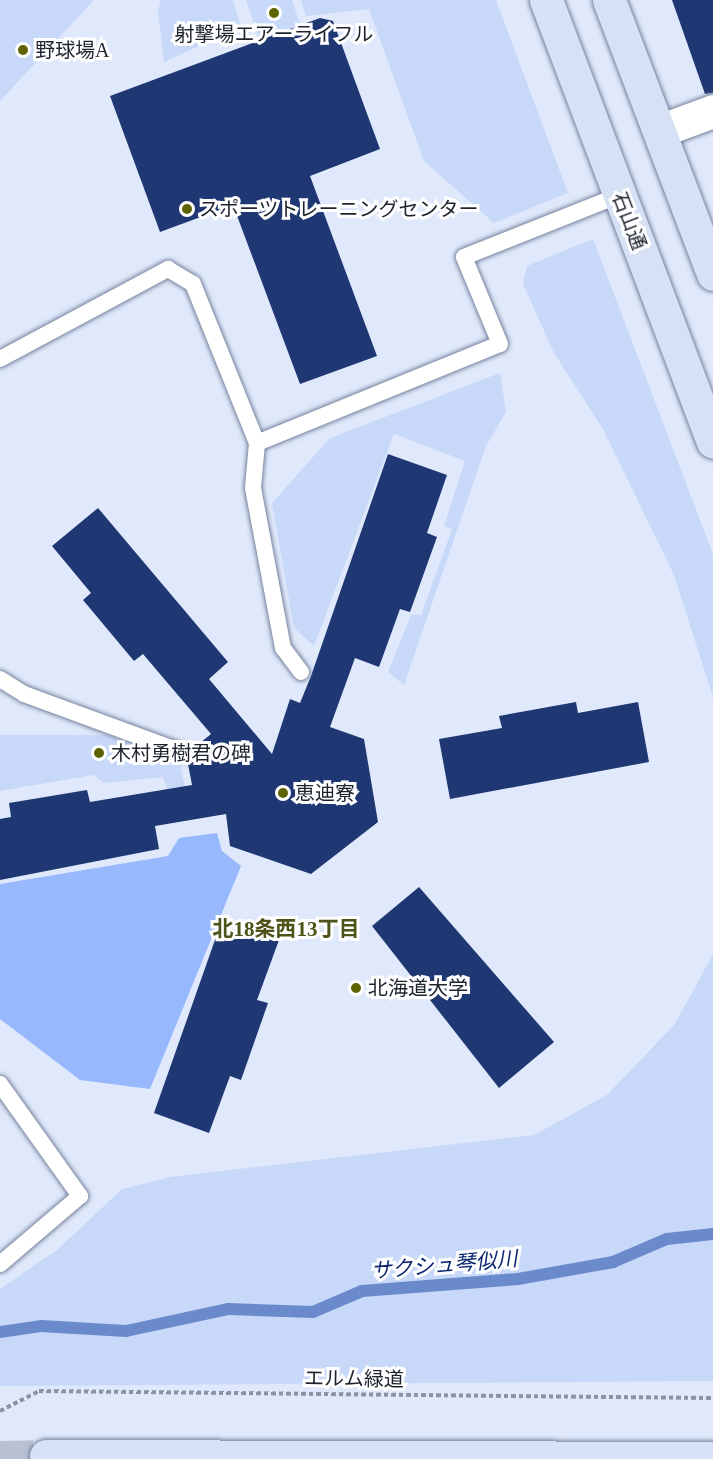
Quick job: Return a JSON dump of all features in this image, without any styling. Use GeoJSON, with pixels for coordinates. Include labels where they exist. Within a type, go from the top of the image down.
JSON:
{"type":"FeatureCollection","features":[{"type":"Feature","properties":{"kind":"main road","name":"石山通"},"geometry":{"type":"LineString","coordinates":[[546,0],[713,441]]}},
{"type":"Feature","properties":{"kind":"main road"},"geometry":{"type":"LineString","coordinates":[[609,0],[713,274]]}},
{"type":"Feature","properties":{"kind":"main road"},"geometry":{"type":"LineString","coordinates":[[46,1456],[713,1458]]}},
{"type":"Feature","properties":{"kind":"street"},"geometry":{"type":"LineString","coordinates":[[659,130],[713,111]]}},
{"type":"Feature","properties":{"kind":"lane"},"geometry":{"type":"LineString","coordinates":[[257,443],[500,344],[464,257],[620,195]]}},
{"type":"Feature","properties":{"kind":"lane"},"geometry":{"type":"LineString","coordinates":[[0,359],[168,269],[193,284],[257,443],[253,488],[283,648],[301,672]]}},
{"type":"Feature","properties":{"kind":"lane"},"geometry":{"type":"LineString","coordinates":[[0,679],[24,694],[187,754]]}},
{"type":"Feature","properties":{"kind":"lane"},"geometry":{"type":"LineString","coordinates":[[0,1084],[80,1196],[0,1264]]}},
{"type":"Feature","properties":{"kind":"path","name":"エルム緑道"},"geometry":{"type":"LineString","coordinates":[[0,1411],[39,1391],[713,1398]]}},
{"type":"Feature","properties":{"kind":"shaded area","name":"野球場A"},"geometry":{"type":"Polygon","coordinates":[[[0,0],[94,0],[0,101],[0,0]]]}},
{"type":"Feature","properties":{"kind":"shaded area"},"geometry":{"type":"Polygon","coordinates":[[[161,0],[233,0],[241,27],[164,62],[158,11],[161,0]]]}},
{"type":"Feature","properties":{"kind":"shaded area","name":"射撃場エアーライフル"},"geometry":{"type":"Polygon","coordinates":[[[246,0],[292,0],[301,27],[260,41],[246,0]]]}},
{"type":"Feature","properties":{"kind":"shaded area"},"geometry":{"type":"Polygon","coordinates":[[[301,0],[496,0],[568,193],[494,223],[424,161],[369,9],[306,16],[301,0]]]}},
{"type":"Feature","properties":{"kind":"shaded area"},"geometry":{"type":"Polygon","coordinates":[[[593,239],[713,554],[713,697],[674,575],[603,429],[554,353],[523,284],[527,266],[593,239]]]}},
{"type":"Feature","properties":{"kind":"shaded area"},"geometry":{"type":"Polygon","coordinates":[[[500,373],[506,412],[486,446],[404,685],[388,672],[411,615],[421,615],[452,529],[444,526],[465,461],[394,434],[314,646],[294,628],[272,503],[330,438],[500,373]]]}},
{"type":"Feature","properties":{"kind":"shaded area"},"geometry":{"type":"Polygon","coordinates":[[[0,735],[106,735],[179,758],[187,798],[172,801],[163,777],[104,783],[94,775],[0,791],[0,735]]]}},
{"type":"Feature","properties":{"kind":"shaded area"},"geometry":{"type":"Polygon","coordinates":[[[217,833],[222,851],[241,866],[150,1089],[80,1080],[0,1019],[0,884],[168,856],[179,838],[217,833]]]}},
{"type":"Feature","properties":{"kind":"shaded area"},"geometry":{"type":"Polygon","coordinates":[[[713,954],[713,1381],[0,1386],[0,1289],[57,1250],[122,1189],[170,1177],[534,1135],[607,1095],[675,1024],[713,954]]]}},
{"type":"Feature","properties":{"kind":"building"},"geometry":{"type":"Polygon","coordinates":[[[672,0],[713,0],[713,93],[705,94],[672,0]]]}},
{"type":"Feature","properties":{"kind":"building","name":"スポーツトレーニングセンター"},"geometry":{"type":"Polygon","coordinates":[[[320,18],[333,21],[380,149],[310,176],[377,356],[300,384],[233,205],[160,232],[110,96],[320,18]]]}},
{"type":"Feature","properties":{"kind":"building"},"geometry":{"type":"Polygon","coordinates":[[[388,454],[447,475],[427,533],[437,537],[410,612],[400,609],[379,667],[355,658],[330,727],[364,739],[378,822],[311,874],[230,846],[226,814],[155,826],[159,849],[0,880],[0,819],[11,817],[9,803],[87,790],[90,802],[192,785],[188,764],[197,758],[195,747],[211,734],[143,654],[134,661],[83,600],[91,593],[52,546],[98,508],[228,662],[209,679],[272,754],[290,699],[300,703],[311,676],[388,454]]]}},
{"type":"Feature","properties":{"kind":"building"},"geometry":{"type":"Polygon","coordinates":[[[576,702],[578,713],[638,702],[649,762],[450,799],[439,739],[502,728],[499,716],[576,702]]]}},
{"type":"Feature","properties":{"kind":"building"},"geometry":{"type":"Polygon","coordinates":[[[419,887],[554,1042],[499,1088],[372,926],[419,887]]]}},
{"type":"Feature","properties":{"kind":"building"},"geometry":{"type":"Polygon","coordinates":[[[222,920],[279,940],[257,1000],[268,1003],[241,1080],[230,1076],[209,1133],[154,1113],[222,920]]]}},
{"type":"Feature","properties":{"kind":"waterway","name":"サクシュ琴似川"},"geometry":{"type":"LineString","coordinates":[[0,1332],[41,1326],[126,1331],[228,1309],[313,1312],[362,1291],[518,1279],[613,1262],[667,1239],[713,1234]]}},
{"type":"Feature","properties":{"kind":"tunnel"},"geometry":{"type":"LineString","coordinates":[[0,1457],[46,1456]]}},
{"type":"Feature","properties":{"kind":"place","name":"射撃場エアーライフル"},"geometry":{"type":"Point","coordinates":[274,13]}},
{"type":"Feature","properties":{"kind":"place","name":"野球場A"},"geometry":{"type":"Point","coordinates":[23,50]}},
{"type":"Feature","properties":{"kind":"place","name":"スポーツトレーニングセンター"},"geometry":{"type":"Point","coordinates":[187,209]}},
{"type":"Feature","properties":{"kind":"place","name":"木村勇樹君の碑"},"geometry":{"type":"Point","coordinates":[99,753]}},
{"type":"Feature","properties":{"kind":"place","name":"恵迪寮"},"geometry":{"type":"Point","coordinates":[283,793]}},
{"type":"Feature","properties":{"kind":"place","name":"北海道大学"},"geometry":{"type":"Point","coordinates":[356,988]}},
{"type":"Feature","properties":{"kind":"district","name":"北18条西13丁目"},"geometry":{"type":"Point","coordinates":[286,929]}}]}
